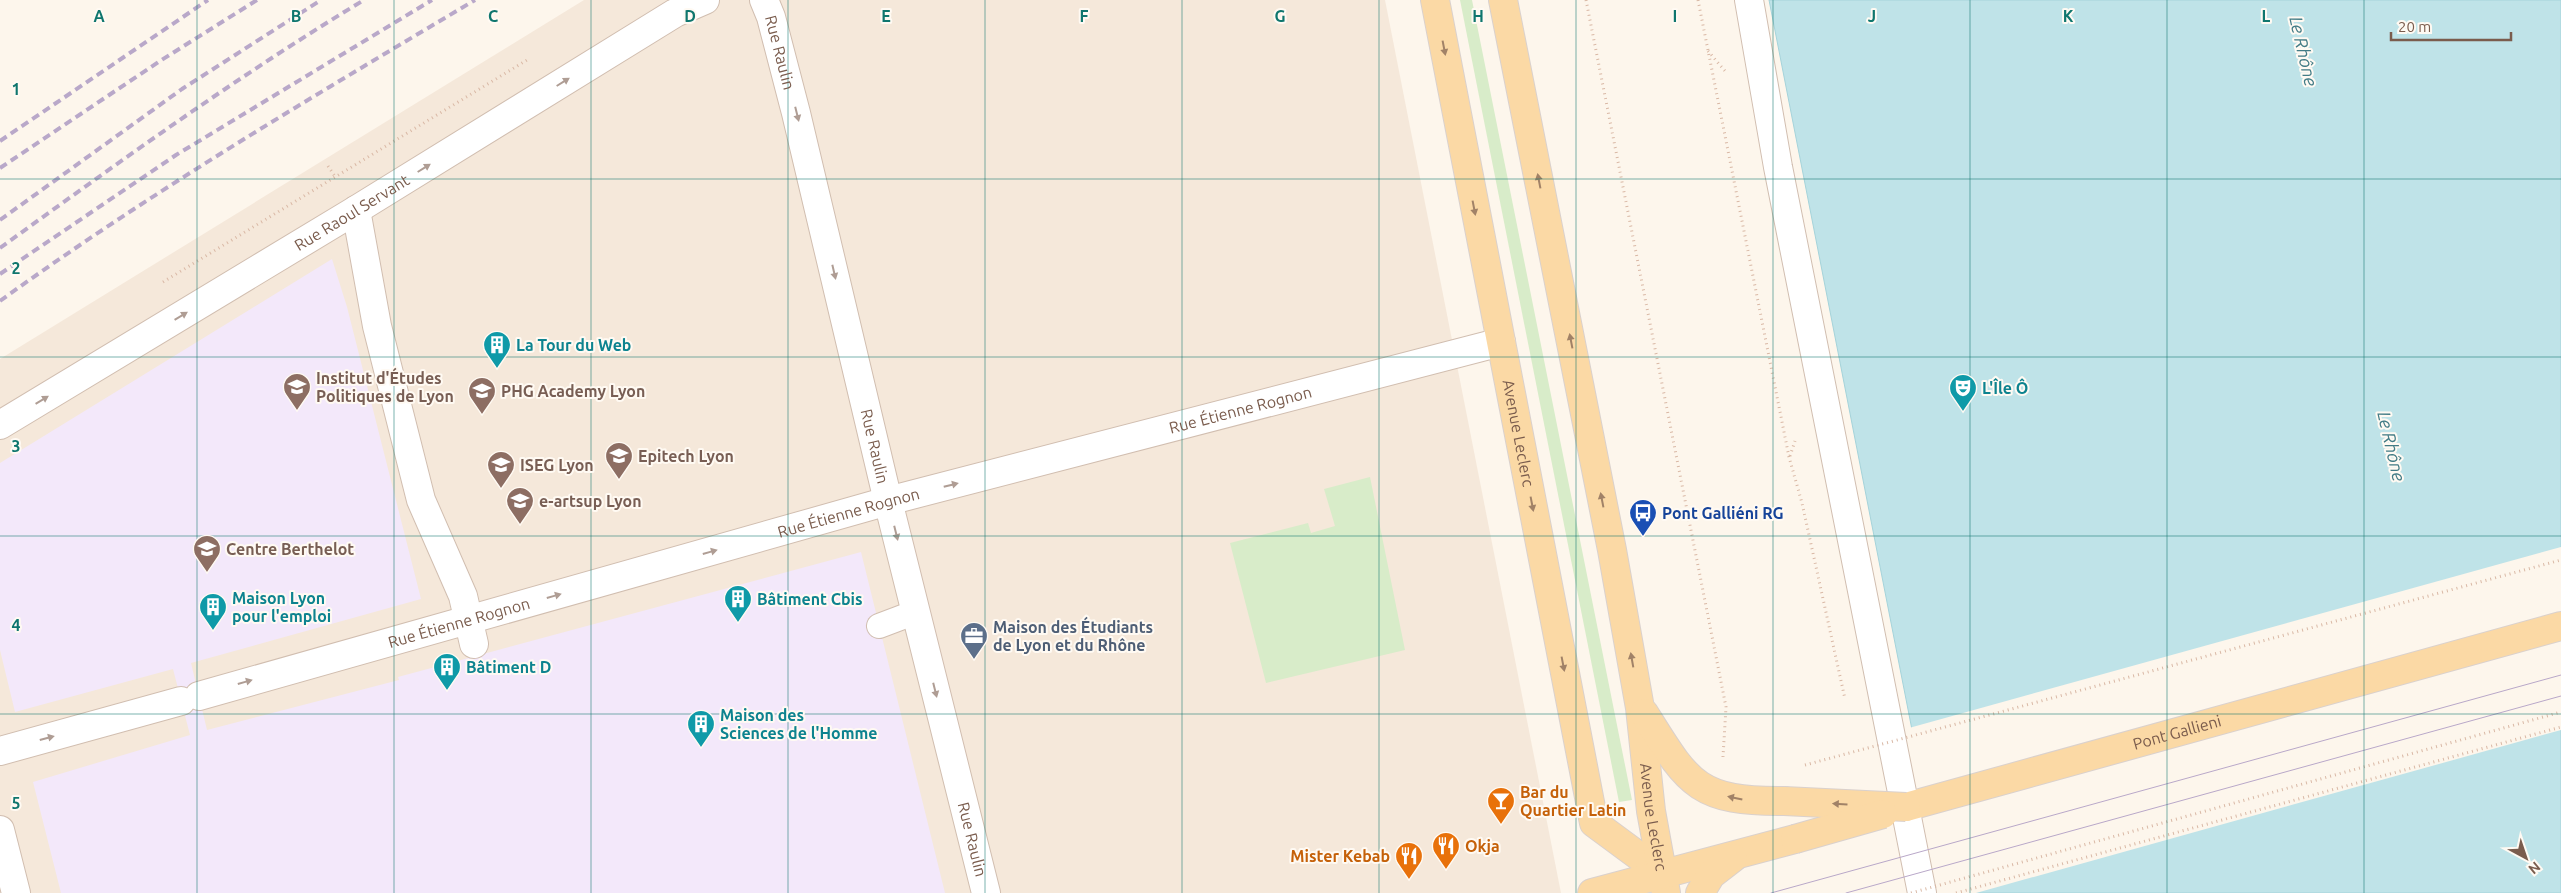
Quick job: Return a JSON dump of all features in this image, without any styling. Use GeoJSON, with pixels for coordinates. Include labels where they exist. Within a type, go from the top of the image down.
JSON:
{"type":"FeatureCollection","features":[{"type":"Feature","properties":{"kind":"main road","name":"Avenue Leclerc"},"geometry":{"type":"LineString","coordinates":[[1435,0],[1594,823],[1664,883]]}},
{"type":"Feature","properties":{"kind":"main road","name":"Avenue Leclerc"},"geometry":{"type":"LineString","coordinates":[[1503,0],[1612,550],[1640,708],[1651,812],[1664,883]]}},
{"type":"Feature","properties":{"kind":"main road","name":"Pont Gallieni"},"geometry":{"type":"LineString","coordinates":[[1592,893],[1664,883],[1743,852],[2561,626]]}},
{"type":"Feature","properties":{"kind":"main road"},"geometry":{"type":"LineString","coordinates":[[1640,708],[1682,771],[1698,786],[1713,794],[1750,801],[1906,807]]}},
{"type":"Feature","properties":{"kind":"main road"},"geometry":{"type":"LineString","coordinates":[[1700,893],[1711,875],[1724,863],[1743,852]]}},
{"type":"Feature","properties":{"kind":"street","name":"Rue Raoul Servant"},"geometry":{"type":"LineString","coordinates":[[0,425],[356,210],[675,13],[705,0]]}},
{"type":"Feature","properties":{"kind":"street","name":"Rue Raulin"},"geometry":{"type":"LineString","coordinates":[[764,0],[771,17],[796,113],[888,501],[986,893]]}},
{"type":"Feature","properties":{"kind":"street"},"geometry":{"type":"LineString","coordinates":[[1749,0],[1778,167],[1922,893]]}},
{"type":"Feature","properties":{"kind":"street"},"geometry":{"type":"LineString","coordinates":[[356,210],[377,326],[420,500],[463,596],[472,632]]}},
{"type":"Feature","properties":{"kind":"street","name":"Rue Étienne Rognon"},"geometry":{"type":"LineString","coordinates":[[0,751],[190,698],[472,632],[888,501],[1501,342]]}},
{"type":"Feature","properties":{"kind":"street"},"geometry":{"type":"LineString","coordinates":[[0,830],[16,893]]}},
{"type":"Feature","properties":{"kind":"lane"},"geometry":{"type":"LineString","coordinates":[[879,626],[916,612]]}},
{"type":"Feature","properties":{"kind":"path"},"geometry":{"type":"LineString","coordinates":[[1586,0],[1726,707],[1724,757]]}},
{"type":"Feature","properties":{"kind":"path"},"geometry":{"type":"LineString","coordinates":[[1698,0],[1789,457],[1802,503],[1847,708]]}},
{"type":"Feature","properties":{"kind":"path"},"geometry":{"type":"LineString","coordinates":[[159,285],[534,56]]}},
{"type":"Feature","properties":{"kind":"path"},"geometry":{"type":"LineString","coordinates":[[328,166],[335,177]]}},
{"type":"Feature","properties":{"kind":"path"},"geometry":{"type":"LineString","coordinates":[[1795,768],[2561,560]]}},
{"type":"Feature","properties":{"kind":"path"},"geometry":{"type":"LineString","coordinates":[[1911,893],[2561,712]]}},
{"type":"Feature","properties":{"kind":"path"},"geometry":{"type":"LineString","coordinates":[[1955,893],[2561,727]]}},
{"type":"Feature","properties":{"kind":"path"},"geometry":{"type":"LineString","coordinates":[[1856,747],[1858,756]]}},
{"type":"Feature","properties":{"kind":"shaded area"},"geometry":{"type":"Polygon","coordinates":[[[584,0],[1385,0],[1561,893],[0,893],[0,359],[584,0]]]}},
{"type":"Feature","properties":{"kind":"shaded area","name":"Centre Berthelot"},"geometry":{"type":"Polygon","coordinates":[[[332,259],[347,307],[421,599],[191,663],[207,730],[399,680],[398,677],[861,552],[945,893],[61,893],[33,782],[190,735],[173,669],[15,712],[0,650],[0,463],[332,259]]]}},
{"type":"Feature","properties":{"kind":"green space"},"geometry":{"type":"Polygon","coordinates":[[[1460,0],[1472,0],[1632,800],[1619,802],[1460,0]]]}},
{"type":"Feature","properties":{"kind":"green space"},"geometry":{"type":"Polygon","coordinates":[[[1370,477],[1405,650],[1266,683],[1230,543],[1308,523],[1311,533],[1335,526],[1324,489],[1370,477]]]}},
{"type":"Feature","properties":{"kind":"water","name":"Le Rhône"},"geometry":{"type":"Polygon","coordinates":[[[1769,0],[2561,0],[2561,893],[1944,893],[1769,0]]]}},
{"type":"Feature","properties":{"kind":"pier"},"geometry":{"type":"Polygon","coordinates":[[[2561,547],[2561,730],[1976,893],[1941,893],[1909,728],[2561,547]]]}},
{"type":"Feature","properties":{"kind":"tram line"},"geometry":{"type":"LineString","coordinates":[[1771,893],[2561,675]]}},
{"type":"Feature","properties":{"kind":"tram line"},"geometry":{"type":"LineString","coordinates":[[1846,893],[2561,696]]}},
{"type":"Feature","properties":{"kind":"railway"},"geometry":{"type":"LineString","coordinates":[[0,141],[208,0]]}},
{"type":"Feature","properties":{"kind":"railway"},"geometry":{"type":"LineString","coordinates":[[0,168],[160,61],[257,0]]}},
{"type":"Feature","properties":{"kind":"railway"},"geometry":{"type":"LineString","coordinates":[[0,220],[182,89],[321,0]]}},
{"type":"Feature","properties":{"kind":"railway"},"geometry":{"type":"LineString","coordinates":[[0,248],[225,89],[364,0]]}},
{"type":"Feature","properties":{"kind":"railway"},"geometry":{"type":"LineString","coordinates":[[0,274],[176,155],[432,0]]}},
{"type":"Feature","properties":{"kind":"railway"},"geometry":{"type":"LineString","coordinates":[[0,301],[57,260],[234,145],[475,0]]}},
{"type":"Feature","properties":{"kind":"place","name":"La Tour du Web"},"geometry":{"type":"Point","coordinates":[497,369]}},
{"type":"Feature","properties":{"kind":"place","name":"Institut d'Études Politiques de Lyon"},"geometry":{"type":"Point","coordinates":[297,411]}},
{"type":"Feature","properties":{"kind":"place","name":"L'Île Ô"},"geometry":{"type":"Point","coordinates":[1963,412]}},
{"type":"Feature","properties":{"kind":"place","name":"PHG Academy Lyon"},"geometry":{"type":"Point","coordinates":[482,415]}},
{"type":"Feature","properties":{"kind":"place","name":"Epitech Lyon"},"geometry":{"type":"Point","coordinates":[619,480]}},
{"type":"Feature","properties":{"kind":"place","name":"ISEG Lyon"},"geometry":{"type":"Point","coordinates":[501,489]}},
{"type":"Feature","properties":{"kind":"place","name":"e-artsup Lyon"},"geometry":{"type":"Point","coordinates":[520,525]}},
{"type":"Feature","properties":{"kind":"place","name":"Pont Galliéni RG"},"geometry":{"type":"Point","coordinates":[1643,537]}},
{"type":"Feature","properties":{"kind":"place","name":"Centre Berthelot"},"geometry":{"type":"Point","coordinates":[207,573]}},
{"type":"Feature","properties":{"kind":"place","name":"Bâtiment Cbis"},"geometry":{"type":"Point","coordinates":[738,623]}},
{"type":"Feature","properties":{"kind":"place","name":"Maison Lyon pour l'emploi"},"geometry":{"type":"Point","coordinates":[213,631]}},
{"type":"Feature","properties":{"kind":"place","name":"Maison des Étudiants de Lyon et du Rhône"},"geometry":{"type":"Point","coordinates":[974,660]}},
{"type":"Feature","properties":{"kind":"place","name":"Bâtiment D"},"geometry":{"type":"Point","coordinates":[447,691]}},
{"type":"Feature","properties":{"kind":"place","name":"Maison des Sciences de l'Homme"},"geometry":{"type":"Point","coordinates":[701,748]}},
{"type":"Feature","properties":{"kind":"place","name":"Bar du Quartier Latin"},"geometry":{"type":"Point","coordinates":[1501,825]}},
{"type":"Feature","properties":{"kind":"place","name":"Okja"},"geometry":{"type":"Point","coordinates":[1446,870]}},
{"type":"Feature","properties":{"kind":"place","name":"Mister Kebab"},"geometry":{"type":"Point","coordinates":[1409,880]}}]}
